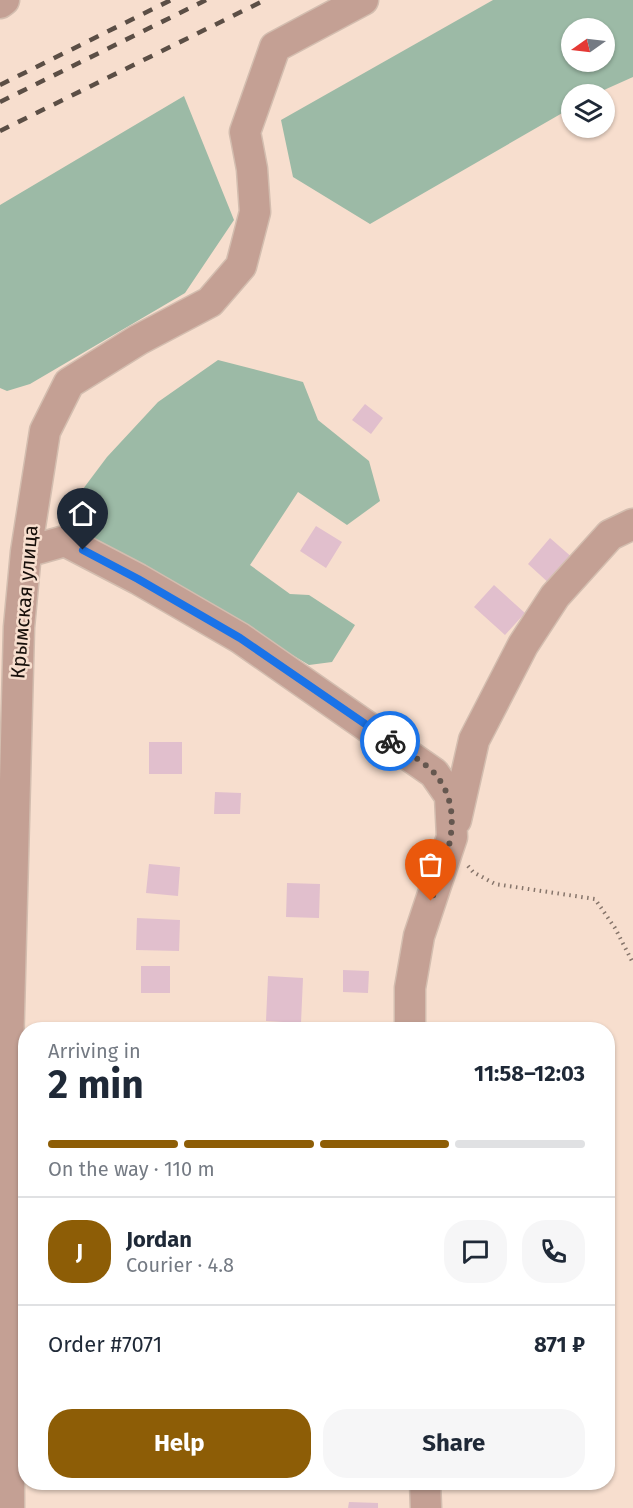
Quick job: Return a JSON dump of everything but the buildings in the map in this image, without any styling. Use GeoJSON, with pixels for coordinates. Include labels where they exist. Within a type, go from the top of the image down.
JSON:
{"type":"FeatureCollection","features":[{"type":"Feature","properties":{"kind":"street"},"geometry":{"type":"LineString","coordinates":[[0,3],[4,0]]}},
{"type":"Feature","properties":{"kind":"street","name":"Крымская улица"},"geometry":{"type":"LineString","coordinates":[[9,1508],[8,1050],[19,627],[26,552],[45,431],[69,383],[138,340],[210,302],[241,266],[255,212],[252,169],[245,132],[275,47],[363,0]]}},
{"type":"Feature","properties":{"kind":"street"},"geometry":{"type":"LineString","coordinates":[[410,1022],[410,988],[419,936],[452,837],[474,740],[523,645],[555,596],[610,535],[633,524]]}},
{"type":"Feature","properties":{"kind":"street"},"geometry":{"type":"LineString","coordinates":[[26,552],[65,541],[138,579],[240,638],[434,772],[450,796],[452,837]]}},
{"type":"Feature","properties":{"kind":"path"},"geometry":{"type":"LineString","coordinates":[[452,837],[459,857],[473,872],[495,884],[595,899],[615,928],[633,963]]}},
{"type":"Feature","properties":{"kind":"green space"},"geometry":{"type":"Polygon","coordinates":[[[493,0],[633,0],[633,77],[615,85],[561,84],[561,114],[370,224],[293,177],[281,120],[493,0]]]}},
{"type":"Feature","properties":{"kind":"green space"},"geometry":{"type":"Polygon","coordinates":[[[184,96],[234,220],[185,293],[30,384],[7,391],[0,388],[0,205],[184,96]]]}},
{"type":"Feature","properties":{"kind":"green space"},"geometry":{"type":"Polygon","coordinates":[[[218,360],[303,382],[318,420],[369,461],[380,501],[347,525],[298,492],[250,565],[290,594],[309,595],[355,625],[332,662],[309,665],[155,573],[84,539],[65,513],[107,457],[158,402],[218,360]]]}},
{"type":"Feature","properties":{"kind":"railway"},"geometry":{"type":"LineString","coordinates":[[0,85],[171,0]]}},
{"type":"Feature","properties":{"kind":"railway"},"geometry":{"type":"LineString","coordinates":[[0,102],[206,0]]}},
{"type":"Feature","properties":{"kind":"railway"},"geometry":{"type":"LineString","coordinates":[[0,131],[265,0]]}},
{"type":"Feature","properties":{"kind":"way so far"},"geometry":{"type":"LineString","coordinates":[[390,741],[434,772],[450,796],[452,837],[431,901]]}},
{"type":"Feature","properties":{"kind":"route"},"geometry":{"type":"LineString","coordinates":[[83,550],[240,638],[390,741]]}}]}
